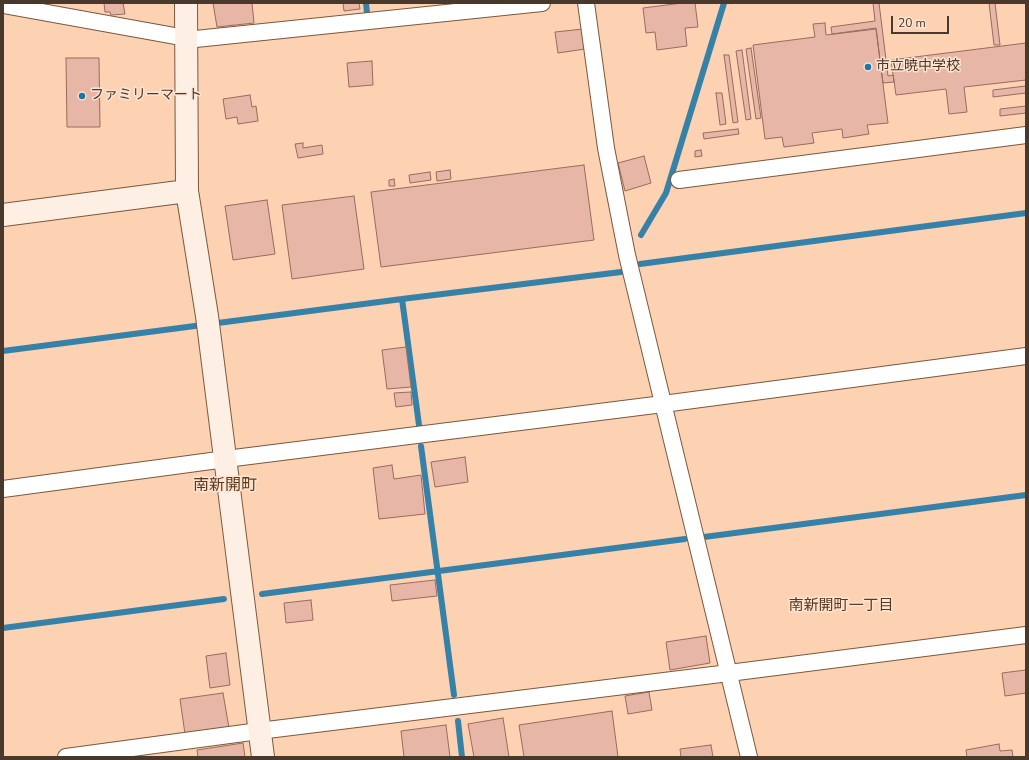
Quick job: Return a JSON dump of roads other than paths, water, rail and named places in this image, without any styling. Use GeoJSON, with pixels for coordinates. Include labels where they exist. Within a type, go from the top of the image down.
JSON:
{"type":"FeatureCollection","features":[{"type":"Feature","properties":{"kind":"street"},"geometry":{"type":"LineString","coordinates":[[186,3],[187,191],[209,325],[263,757]]}},
{"type":"Feature","properties":{"kind":"street"},"geometry":{"type":"LineString","coordinates":[[3,5],[186,39],[542,3]]}},
{"type":"Feature","properties":{"kind":"street"},"geometry":{"type":"LineString","coordinates":[[586,3],[606,148],[627,255],[749,757]]}},
{"type":"Feature","properties":{"kind":"street"},"geometry":{"type":"LineString","coordinates":[[679,180],[1026,135]]}},
{"type":"Feature","properties":{"kind":"street"},"geometry":{"type":"LineString","coordinates":[[3,215],[187,191]]}},
{"type":"Feature","properties":{"kind":"street"},"geometry":{"type":"LineString","coordinates":[[3,489],[1026,356]]}},
{"type":"Feature","properties":{"kind":"street"},"geometry":{"type":"LineString","coordinates":[[66,757],[259,731],[1026,635]]}},
{"type":"Feature","properties":{"kind":"waterway"},"geometry":{"type":"LineString","coordinates":[[366,3],[367,13]]}},
{"type":"Feature","properties":{"kind":"waterway"},"geometry":{"type":"LineString","coordinates":[[641,235],[666,193],[724,3]]}},
{"type":"Feature","properties":{"kind":"waterway"},"geometry":{"type":"LineString","coordinates":[[640,264],[1026,213]]}},
{"type":"Feature","properties":{"kind":"waterway"},"geometry":{"type":"LineString","coordinates":[[3,351],[621,272]]}},
{"type":"Feature","properties":{"kind":"waterway"},"geometry":{"type":"LineString","coordinates":[[402,299],[419,425]]}},
{"type":"Feature","properties":{"kind":"waterway"},"geometry":{"type":"LineString","coordinates":[[421,446],[454,695]]}},
{"type":"Feature","properties":{"kind":"waterway"},"geometry":{"type":"LineString","coordinates":[[704,537],[1026,495]]}},
{"type":"Feature","properties":{"kind":"waterway"},"geometry":{"type":"LineString","coordinates":[[262,594],[685,539]]}},
{"type":"Feature","properties":{"kind":"waterway"},"geometry":{"type":"LineString","coordinates":[[3,628],[224,599]]}},
{"type":"Feature","properties":{"kind":"waterway"},"geometry":{"type":"LineString","coordinates":[[458,721],[462,757]]}},
{"type":"Feature","properties":{"kind":"place","name":"市立暁中学校"},"geometry":{"type":"Point","coordinates":[868,67]}},
{"type":"Feature","properties":{"kind":"place","name":"ファミリーマート"},"geometry":{"type":"Point","coordinates":[82,96]}},
{"type":"Feature","properties":{"kind":"district","name":"南新開町"},"geometry":{"type":"Point","coordinates":[225,486]}},
{"type":"Feature","properties":{"kind":"district","name":"南新開町一丁目"},"geometry":{"type":"Point","coordinates":[841,606]}}]}
